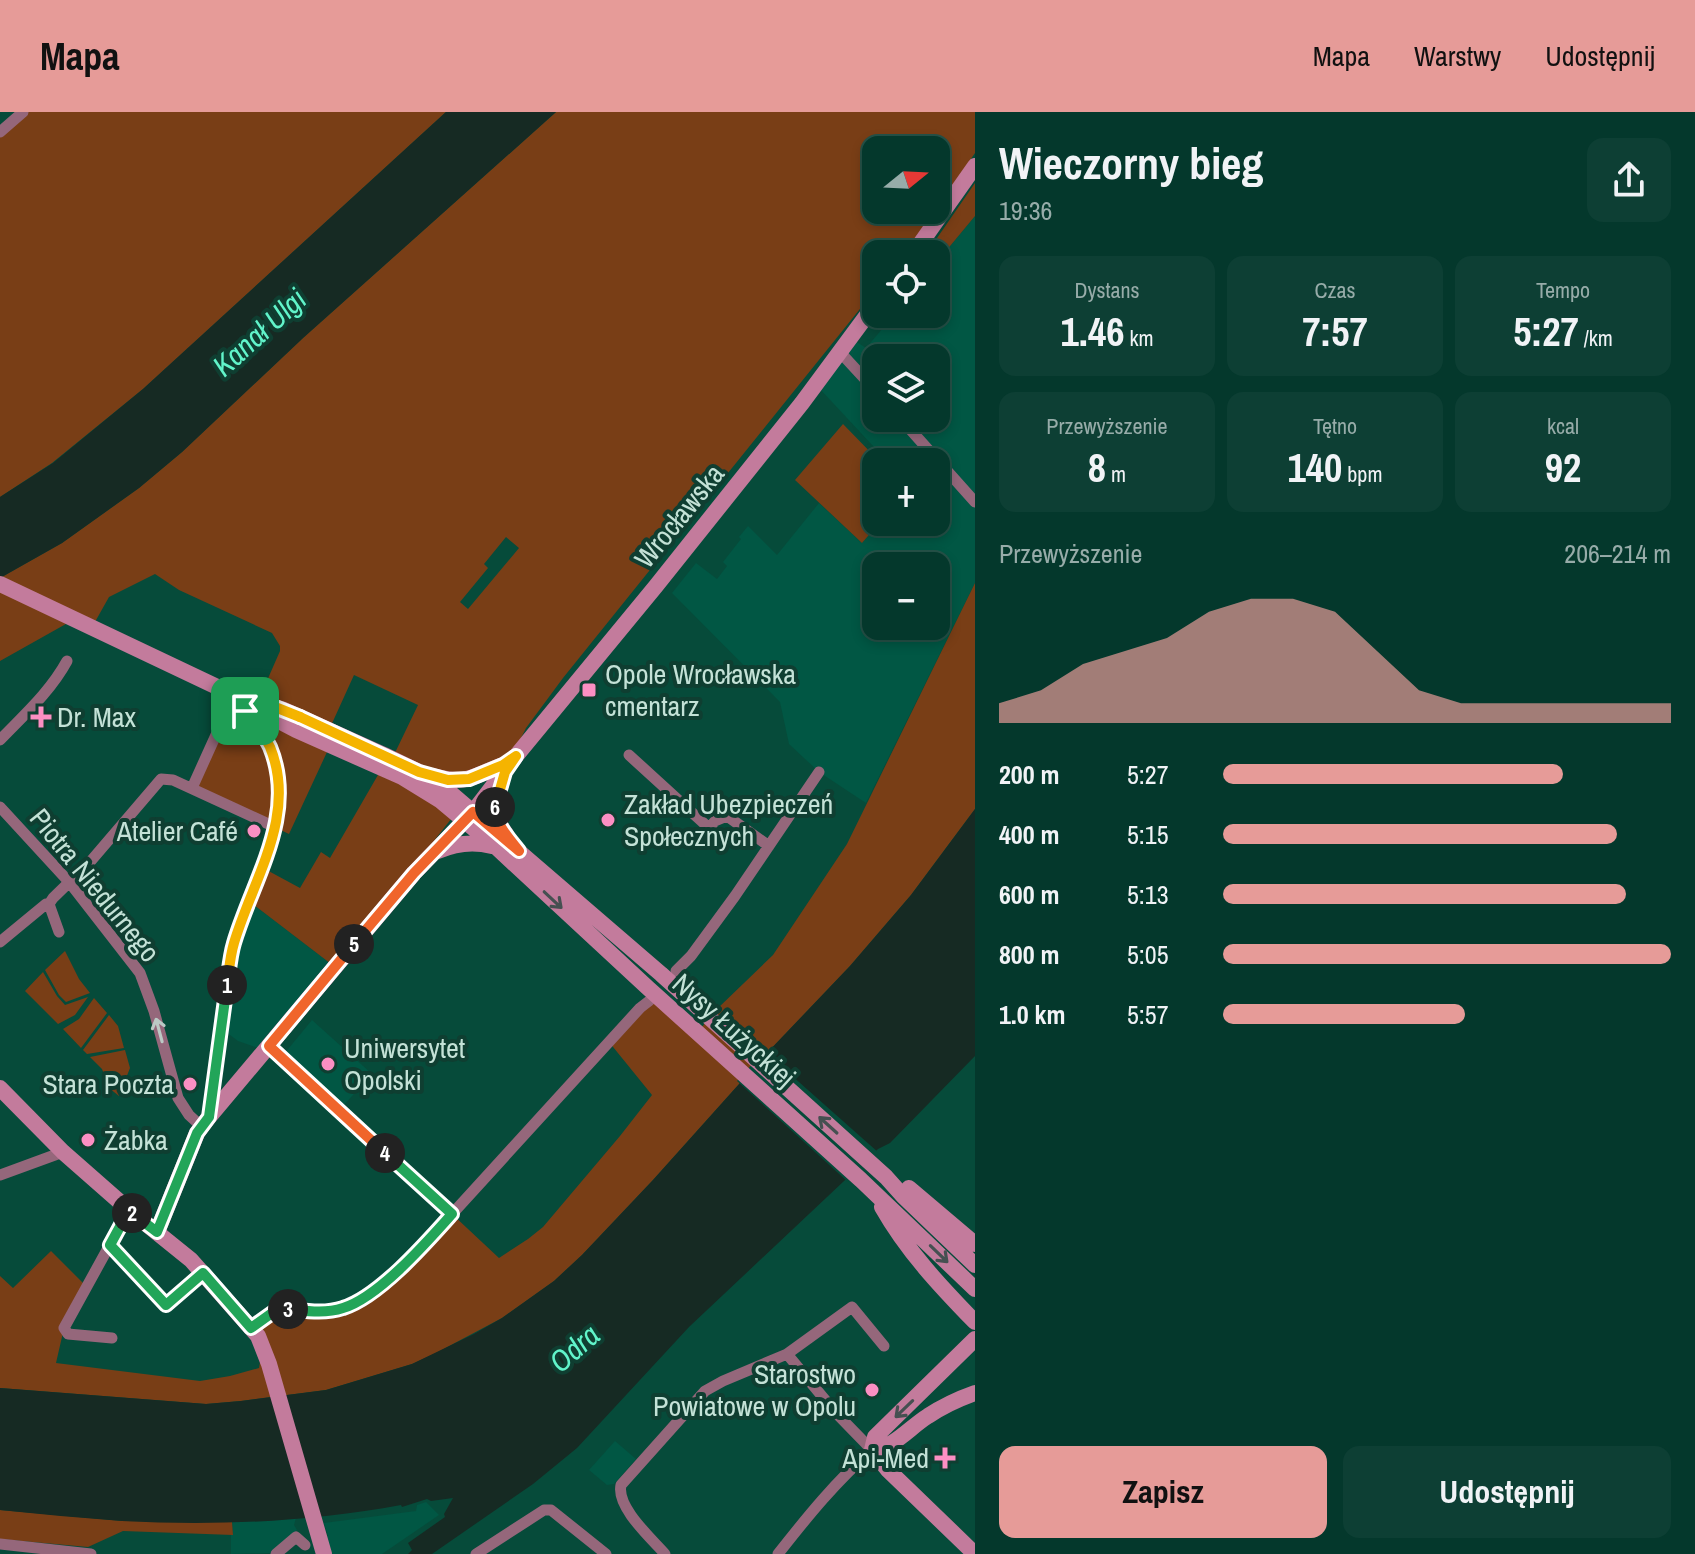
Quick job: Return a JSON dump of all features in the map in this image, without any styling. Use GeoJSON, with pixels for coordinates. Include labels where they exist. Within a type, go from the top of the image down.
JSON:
{"type":"FeatureCollection","features":[{"type":"Feature","properties":{"kind":"main road"},"geometry":{"type":"LineString","coordinates":[[923,240],[975,166]]}},
{"type":"Feature","properties":{"kind":"main road","name":"Wrocławska"},"geometry":{"type":"LineString","coordinates":[[157,1232],[205,1122],[656,586],[809,394],[862,321]]}},
{"type":"Feature","properties":{"kind":"main road"},"geometry":{"type":"LineString","coordinates":[[0,584],[236,696],[284,710],[419,772],[446,789],[464,812]]}},
{"type":"Feature","properties":{"kind":"main road"},"geometry":{"type":"LineString","coordinates":[[236,696],[280,722],[418,786],[464,812]]}},
{"type":"Feature","properties":{"kind":"main road"},"geometry":{"type":"LineString","coordinates":[[419,772],[463,781],[508,764]]}},
{"type":"Feature","properties":{"kind":"main road"},"geometry":{"type":"LineString","coordinates":[[508,764],[495,805],[496,815],[500,827],[519,851]]}},
{"type":"Feature","properties":{"kind":"main road","name":"Wrocławska"},"geometry":{"type":"LineString","coordinates":[[414,873],[442,828],[464,812]]}},
{"type":"Feature","properties":{"kind":"main road","name":"Nysy Łużyckiej"},"geometry":{"type":"LineString","coordinates":[[464,812],[496,847],[653,996],[874,1192],[908,1203],[975,1265]]}},
{"type":"Feature","properties":{"kind":"main road","name":"Nysy Łużyckiej"},"geometry":{"type":"LineString","coordinates":[[464,812],[519,851],[670,977],[707,1016],[886,1177],[975,1289]]}},
{"type":"Feature","properties":{"kind":"main road"},"geometry":{"type":"LineString","coordinates":[[433,854],[459,843],[496,847]]}},
{"type":"Feature","properties":{"kind":"main road"},"geometry":{"type":"LineString","coordinates":[[0,1088],[63,1152],[178,1248],[263,1345],[324,1554]]}},
{"type":"Feature","properties":{"kind":"main road"},"geometry":{"type":"LineString","coordinates":[[874,1192],[909,1249],[975,1322]]}},
{"type":"Feature","properties":{"kind":"main road"},"geometry":{"type":"LineString","coordinates":[[908,1203],[975,1244]]}},
{"type":"Feature","properties":{"kind":"main road"},"geometry":{"type":"LineString","coordinates":[[872,1450],[875,1437],[975,1339]]}},
{"type":"Feature","properties":{"kind":"main road"},"geometry":{"type":"LineString","coordinates":[[872,1450],[883,1448],[925,1417],[975,1393]]}},
{"type":"Feature","properties":{"kind":"main road"},"geometry":{"type":"LineString","coordinates":[[872,1450],[888,1470],[975,1554]]}},
{"type":"Feature","properties":{"kind":"street"},"geometry":{"type":"LineString","coordinates":[[0,132],[23,112]]}},
{"type":"Feature","properties":{"kind":"street"},"geometry":{"type":"LineString","coordinates":[[839,351],[862,376]]}},
{"type":"Feature","properties":{"kind":"street"},"geometry":{"type":"LineString","coordinates":[[912,432],[975,502]]}},
{"type":"Feature","properties":{"kind":"street"},"geometry":{"type":"LineString","coordinates":[[0,740],[41,697],[67,661]]}},
{"type":"Feature","properties":{"kind":"street"},"geometry":{"type":"LineString","coordinates":[[205,1122],[231,953],[275,827],[278,785],[275,762],[267,742],[236,696]]}},
{"type":"Feature","properties":{"kind":"street"},"geometry":{"type":"LineString","coordinates":[[192,788],[225,715]]}},
{"type":"Feature","properties":{"kind":"street"},"geometry":{"type":"LineString","coordinates":[[267,742],[273,725],[280,722]]}},
{"type":"Feature","properties":{"kind":"street"},"geometry":{"type":"LineString","coordinates":[[629,755],[709,828],[715,821],[727,816],[769,846]]}},
{"type":"Feature","properties":{"kind":"street"},"geometry":{"type":"LineString","coordinates":[[670,977],[691,956],[819,772]]}},
{"type":"Feature","properties":{"kind":"street"},"geometry":{"type":"LineString","coordinates":[[0,942],[49,904],[70,883],[161,779],[167,778],[192,788],[275,827]]}},
{"type":"Feature","properties":{"kind":"street","name":"Piotra Niedurnego"},"geometry":{"type":"LineString","coordinates":[[0,807],[70,883],[135,967],[144,982],[182,1105],[189,1115],[205,1122]]}},
{"type":"Feature","properties":{"kind":"street"},"geometry":{"type":"LineString","coordinates":[[49,904],[59,932]]}},
{"type":"Feature","properties":{"kind":"street"},"geometry":{"type":"LineString","coordinates":[[251,1328],[279,1308],[306,1312],[341,1309],[357,1302],[397,1270],[653,996]]}},
{"type":"Feature","properties":{"kind":"street"},"geometry":{"type":"LineString","coordinates":[[269,1046],[452,1214]]}},
{"type":"Feature","properties":{"kind":"street"},"geometry":{"type":"LineString","coordinates":[[0,1175],[63,1152]]}},
{"type":"Feature","properties":{"kind":"street"},"geometry":{"type":"LineString","coordinates":[[112,1338],[68,1334],[64,1328],[129,1210]]}},
{"type":"Feature","properties":{"kind":"street"},"geometry":{"type":"LineString","coordinates":[[110,1245],[166,1305],[203,1273]]}},
{"type":"Feature","properties":{"kind":"street"},"geometry":{"type":"LineString","coordinates":[[665,1554],[627,1510],[619,1492],[621,1485],[705,1391],[787,1354],[852,1307],[884,1346]]}},
{"type":"Feature","properties":{"kind":"street"},"geometry":{"type":"LineString","coordinates":[[778,1554],[828,1494],[872,1450],[836,1413],[787,1354]]}},
{"type":"Feature","properties":{"kind":"street"},"geometry":{"type":"LineString","coordinates":[[476,1554],[544,1510],[551,1510],[606,1554]]}},
{"type":"Feature","properties":{"kind":"street"},"geometry":{"type":"LineString","coordinates":[[276,1554],[296,1537],[305,1545]]}},
{"type":"Feature","properties":{"kind":"street"},"geometry":{"type":"LineString","coordinates":[[0,1544],[91,1554]]}},
{"type":"Feature","properties":{"kind":"shaded area"},"geometry":{"type":"Polygon","coordinates":[[[23,112],[446,112],[143,389],[52,463],[0,497],[0,132],[23,112]]]}},
{"type":"Feature","properties":{"kind":"shaded area"},"geometry":{"type":"Polygon","coordinates":[[[556,112],[975,112],[975,153],[950,190],[950,136],[862,136],[862,224],[926,224],[914,240],[862,240],[862,306],[563,678],[526,728],[515,750],[469,779],[392,759],[418,705],[354,675],[329,730],[259,699],[280,651],[272,633],[179,590],[155,574],[109,597],[91,629],[73,620],[0,661],[0,578],[62,543],[139,488],[182,452],[303,338],[556,112]],[[506,537],[484,564],[488,568],[460,602],[468,609],[519,548],[506,537]]]}},
{"type":"Feature","properties":{"kind":"shaded area"},"geometry":{"type":"Polygon","coordinates":[[[975,183],[975,216],[950,246],[950,240],[936,240],[947,224],[950,224],[950,219],[975,183]]]}},
{"type":"Feature","properties":{"kind":"shaded area"},"geometry":{"type":"Polygon","coordinates":[[[975,216],[975,583],[950,633],[950,552],[862,552],[862,640],[947,640],[866,803],[819,772],[789,744],[780,702],[672,593],[696,563],[717,579],[727,566],[723,562],[748,526],[777,555],[819,503],[862,543],[868,536],[950,536],[950,448],[875,448],[819,388],[854,340],[862,345],[862,432],[950,432],[950,344],[869,344],[883,328],[950,328],[950,246],[975,216]]]}},
{"type":"Feature","properties":{"kind":"shaded area"},"geometry":{"type":"Polygon","coordinates":[[[843,424],[866,448],[862,448],[862,536],[868,536],[862,543],[795,480],[843,424]]]}},
{"type":"Feature","properties":{"kind":"shaded area"},"geometry":{"type":"Polygon","coordinates":[[[975,583],[975,809],[911,895],[850,966],[653,1180],[554,1281],[502,1318],[436,1353],[412,1364],[326,1390],[206,1404],[0,1388],[0,1276],[13,1288],[51,1251],[86,1286],[64,1328],[56,1363],[200,1381],[259,1368],[251,1328],[279,1308],[350,1306],[452,1214],[499,1258],[528,1239],[543,1227],[652,1095],[609,1042],[651,994],[696,1034],[717,1009],[773,955],[847,844],[947,640],[950,640],[950,634],[975,583]]]}},
{"type":"Feature","properties":{"kind":"shaded area"},"geometry":{"type":"Polygon","coordinates":[[[229,705],[327,752],[289,834],[192,788],[229,705]]]}},
{"type":"Feature","properties":{"kind":"shaded area"},"geometry":{"type":"Polygon","coordinates":[[[382,768],[455,814],[335,967],[250,902],[263,868],[300,888],[321,852],[330,858],[382,768]]]}},
{"type":"Feature","properties":{"kind":"shaded area"},"geometry":{"type":"Polygon","coordinates":[[[250,902],[335,967],[261,1049],[238,1041],[226,1032],[231,953],[250,902]]]}},
{"type":"Feature","properties":{"kind":"shaded area"},"geometry":{"type":"Polygon","coordinates":[[[65,951],[90,993],[66,1002],[45,970],[65,951]]]}},
{"type":"Feature","properties":{"kind":"shaded area"},"geometry":{"type":"Polygon","coordinates":[[[43,972],[65,1005],[88,997],[75,1015],[58,1024],[25,991],[43,972]]]}},
{"type":"Feature","properties":{"kind":"shaded area"},"geometry":{"type":"Polygon","coordinates":[[[94,998],[107,1013],[81,1048],[63,1029],[79,1019],[94,998]]]}},
{"type":"Feature","properties":{"kind":"shaded area"},"geometry":{"type":"Polygon","coordinates":[[[109,1015],[118,1026],[124,1048],[87,1054],[83,1050],[109,1015]]]}},
{"type":"Feature","properties":{"kind":"shaded area","name":"Uniwersytet Opolski"},"geometry":{"type":"Polygon","coordinates":[[[312,1020],[372,1074],[343,1106],[284,1054],[312,1020]]]}},
{"type":"Feature","properties":{"kind":"shaded area"},"geometry":{"type":"Polygon","coordinates":[[[125,1050],[130,1068],[119,1096],[109,1088],[102,1069],[90,1057],[125,1050]]]}},
{"type":"Feature","properties":{"kind":"shaded area"},"geometry":{"type":"Polygon","coordinates":[[[615,1441],[636,1459],[614,1484],[607,1485],[589,1470],[615,1441]]]}},
{"type":"Feature","properties":{"kind":"shaded area"},"geometry":{"type":"Polygon","coordinates":[[[426,1502],[439,1515],[382,1554],[330,1554],[323,1538],[328,1536],[324,1523],[416,1511],[417,1505],[426,1502]]]}},
{"type":"Feature","properties":{"kind":"shaded area"},"geometry":{"type":"Polygon","coordinates":[[[0,1510],[123,1521],[232,1522],[233,1535],[123,1531],[88,1547],[0,1539],[0,1510]]]}},
{"type":"Feature","properties":{"kind":"shaded area"},"geometry":{"type":"Polygon","coordinates":[[[296,1518],[294,1525],[297,1530],[270,1553],[231,1554],[232,1522],[296,1518]]]}},
{"type":"Feature","properties":{"kind":"water","name":"Kanał Ulgi"},"geometry":{"type":"Polygon","coordinates":[[[446,112],[556,112],[303,338],[182,452],[139,488],[62,543],[0,578],[0,497],[53,463],[143,389],[446,112]]]}},
{"type":"Feature","properties":{"kind":"water","name":"Odra"},"geometry":{"type":"Polygon","coordinates":[[[975,809],[975,1056],[890,1143],[878,1149],[689,1327],[577,1448],[533,1484],[432,1554],[408,1554],[412,1550],[408,1543],[445,1517],[453,1498],[427,1499],[402,1507],[297,1519],[227,1523],[122,1521],[0,1510],[0,1388],[206,1404],[326,1390],[412,1364],[502,1318],[554,1281],[653,1180],[850,966],[911,895],[975,809]]]}},
{"type":"Feature","properties":{"kind":"pier"},"geometry":{"type":"Polygon","coordinates":[[[764,1051],[879,1153],[848,1182],[737,1081],[764,1051]]]}},
{"type":"Feature","properties":{"kind":"place","name":"Opole Wrocławska cmentarz"},"geometry":{"type":"Point","coordinates":[589,690]}},
{"type":"Feature","properties":{"kind":"place","name":"Dr. Max"},"geometry":{"type":"Point","coordinates":[41,717]}},
{"type":"Feature","properties":{"kind":"place","name":"Zakład Ubezpieczeń Społecznych"},"geometry":{"type":"Point","coordinates":[608,820]}},
{"type":"Feature","properties":{"kind":"place","name":"Atelier Café"},"geometry":{"type":"Point","coordinates":[254,831]}},
{"type":"Feature","properties":{"kind":"place","name":"Uniwersytet Opolski"},"geometry":{"type":"Point","coordinates":[328,1064]}},
{"type":"Feature","properties":{"kind":"place","name":"Stara Poczta"},"geometry":{"type":"Point","coordinates":[190,1084]}},
{"type":"Feature","properties":{"kind":"place","name":"Żabka"},"geometry":{"type":"Point","coordinates":[88,1140]}},
{"type":"Feature","properties":{"kind":"place","name":"Starostwo Powiatowe w Opolu"},"geometry":{"type":"Point","coordinates":[872,1390]}},
{"type":"Feature","properties":{"kind":"place","name":"Api-Med"},"geometry":{"type":"Point","coordinates":[945,1458]}},
{"type":"Feature","properties":{"kind":"route"},"geometry":{"type":"LineString","coordinates":[[232,694],[284,710],[419,772],[448,780],[469,779],[516,756],[505,772],[495,812],[500,827],[519,851],[473,812],[414,873],[269,1046],[452,1214],[397,1270],[357,1302],[324,1312],[279,1308],[251,1328],[203,1273],[166,1305],[110,1245],[129,1210],[157,1232],[197,1133],[209,1117],[231,953],[273,840],[278,804],[275,762],[267,742],[245,711],[232,694]]}}]}
